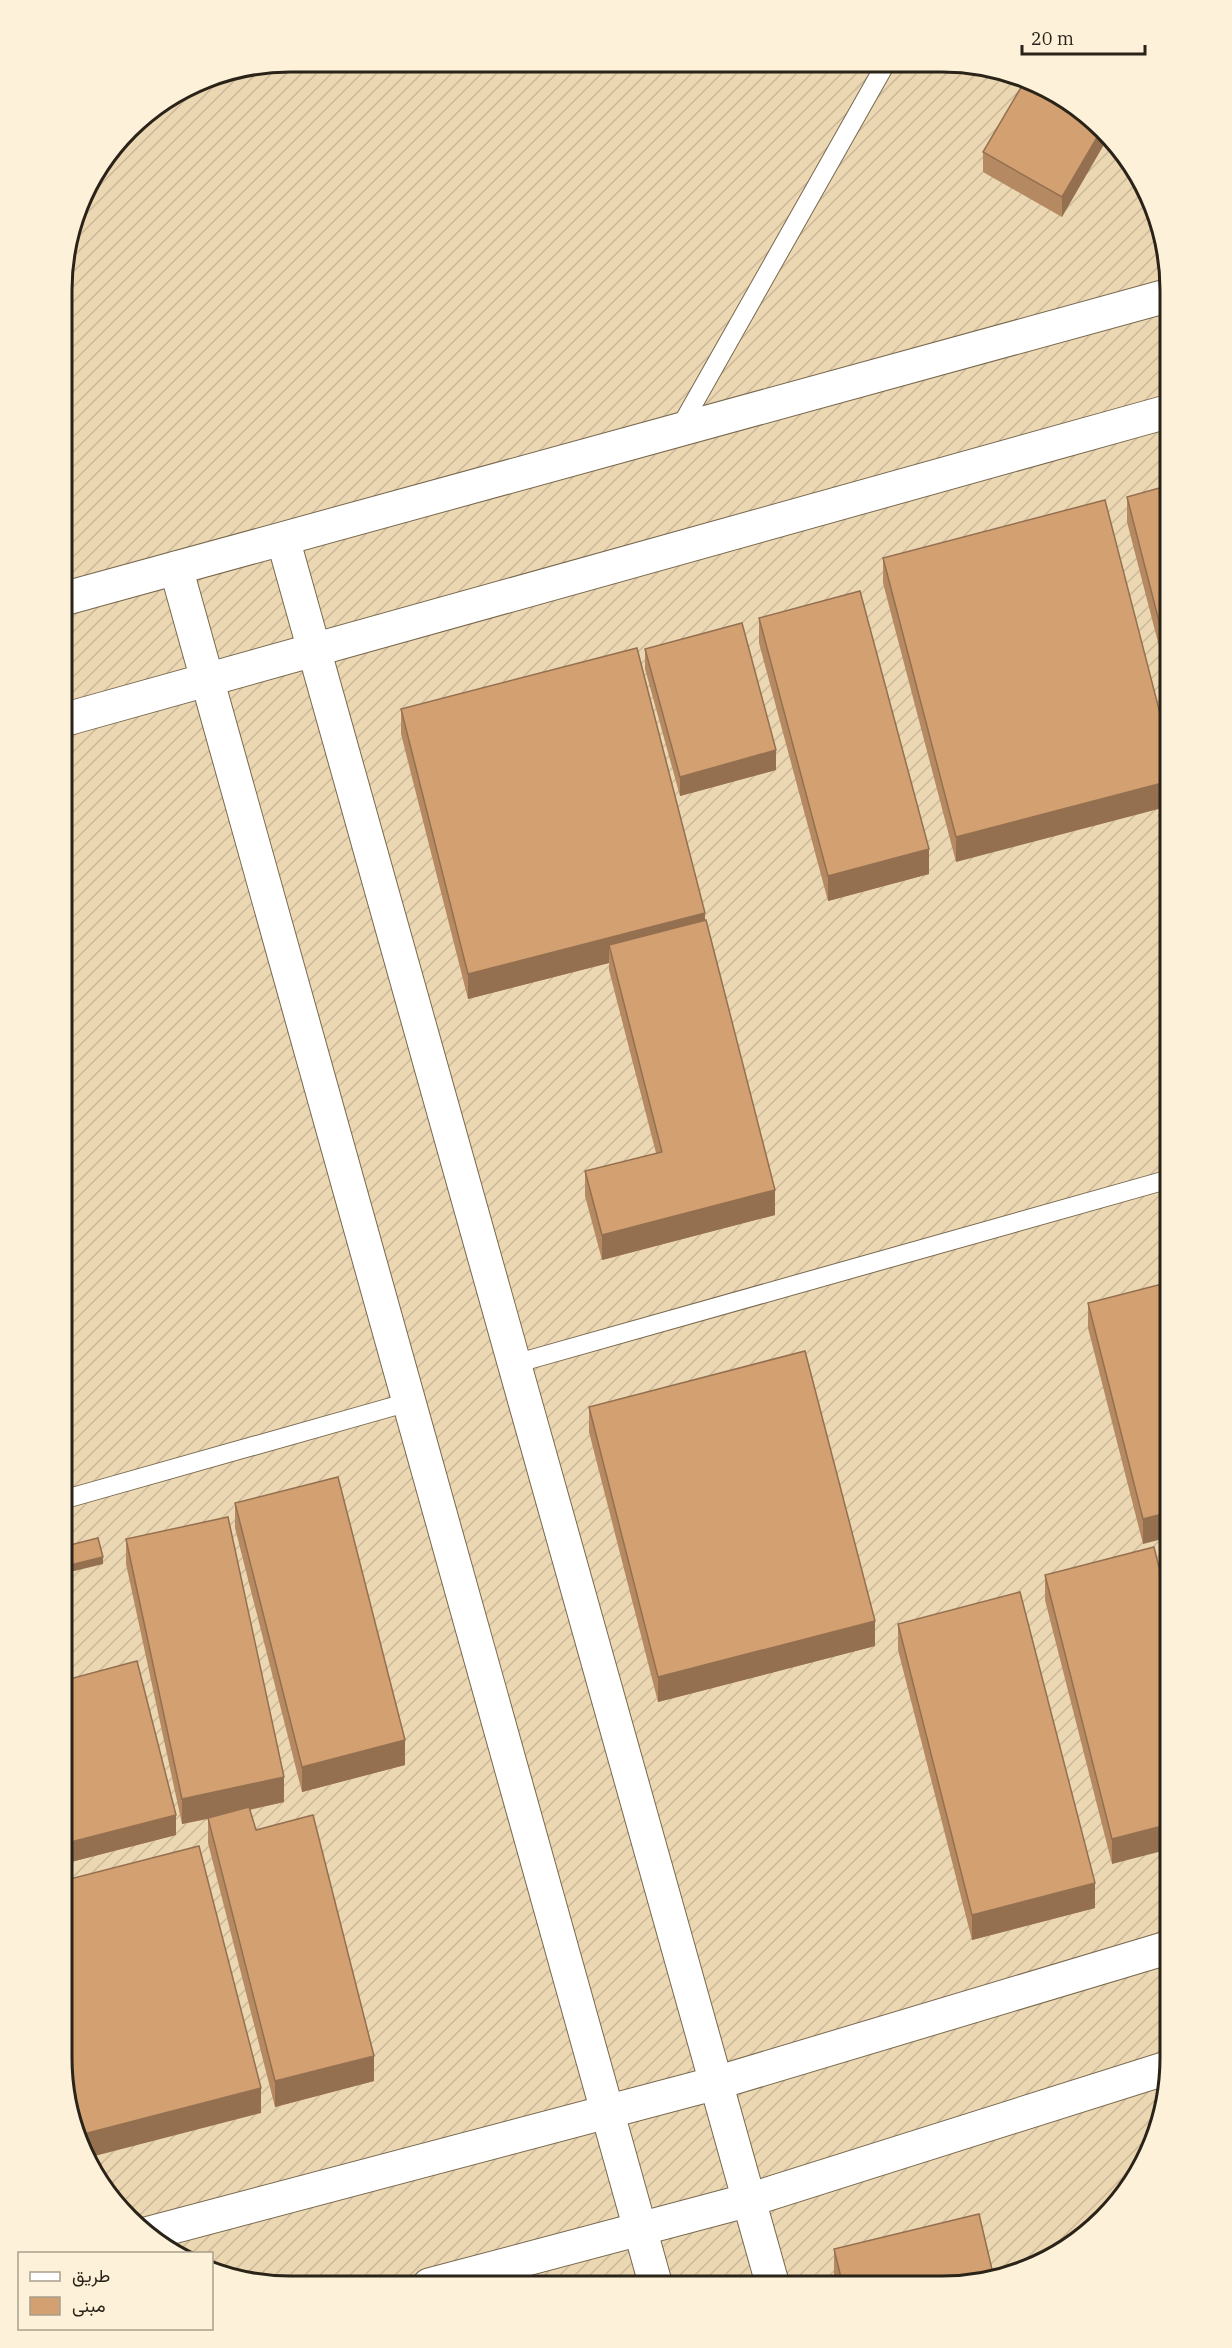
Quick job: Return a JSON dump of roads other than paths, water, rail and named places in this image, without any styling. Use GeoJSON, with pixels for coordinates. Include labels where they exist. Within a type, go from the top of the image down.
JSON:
{"type":"FeatureCollection","features":[{"type":"Feature","properties":{"kind":"street"},"geometry":{"type":"LineString","coordinates":[[72,597],[1160,298]]}},
{"type":"Feature","properties":{"kind":"street"},"geometry":{"type":"LineString","coordinates":[[72,717],[1160,414]]}},
{"type":"Feature","properties":{"kind":"street"},"geometry":{"type":"LineString","coordinates":[[283,539],[770,2276]]}},
{"type":"Feature","properties":{"kind":"street"},"geometry":{"type":"LineString","coordinates":[[176,568],[653,2276]]}},
{"type":"Feature","properties":{"kind":"street"},"geometry":{"type":"LineString","coordinates":[[157,2231],[716,2083],[1160,1950]]}},
{"type":"Feature","properties":{"kind":"street"},"geometry":{"type":"LineString","coordinates":[[462,2276],[748,2200],[1160,2070]]}},
{"type":"Feature","properties":{"kind":"lane"},"geometry":{"type":"LineString","coordinates":[[678,430],[881,72]]}},
{"type":"Feature","properties":{"kind":"lane"},"geometry":{"type":"LineString","coordinates":[[514,1364],[1160,1182]]}},
{"type":"Feature","properties":{"kind":"lane"},"geometry":{"type":"LineString","coordinates":[[72,1497],[409,1402]]}}]}
